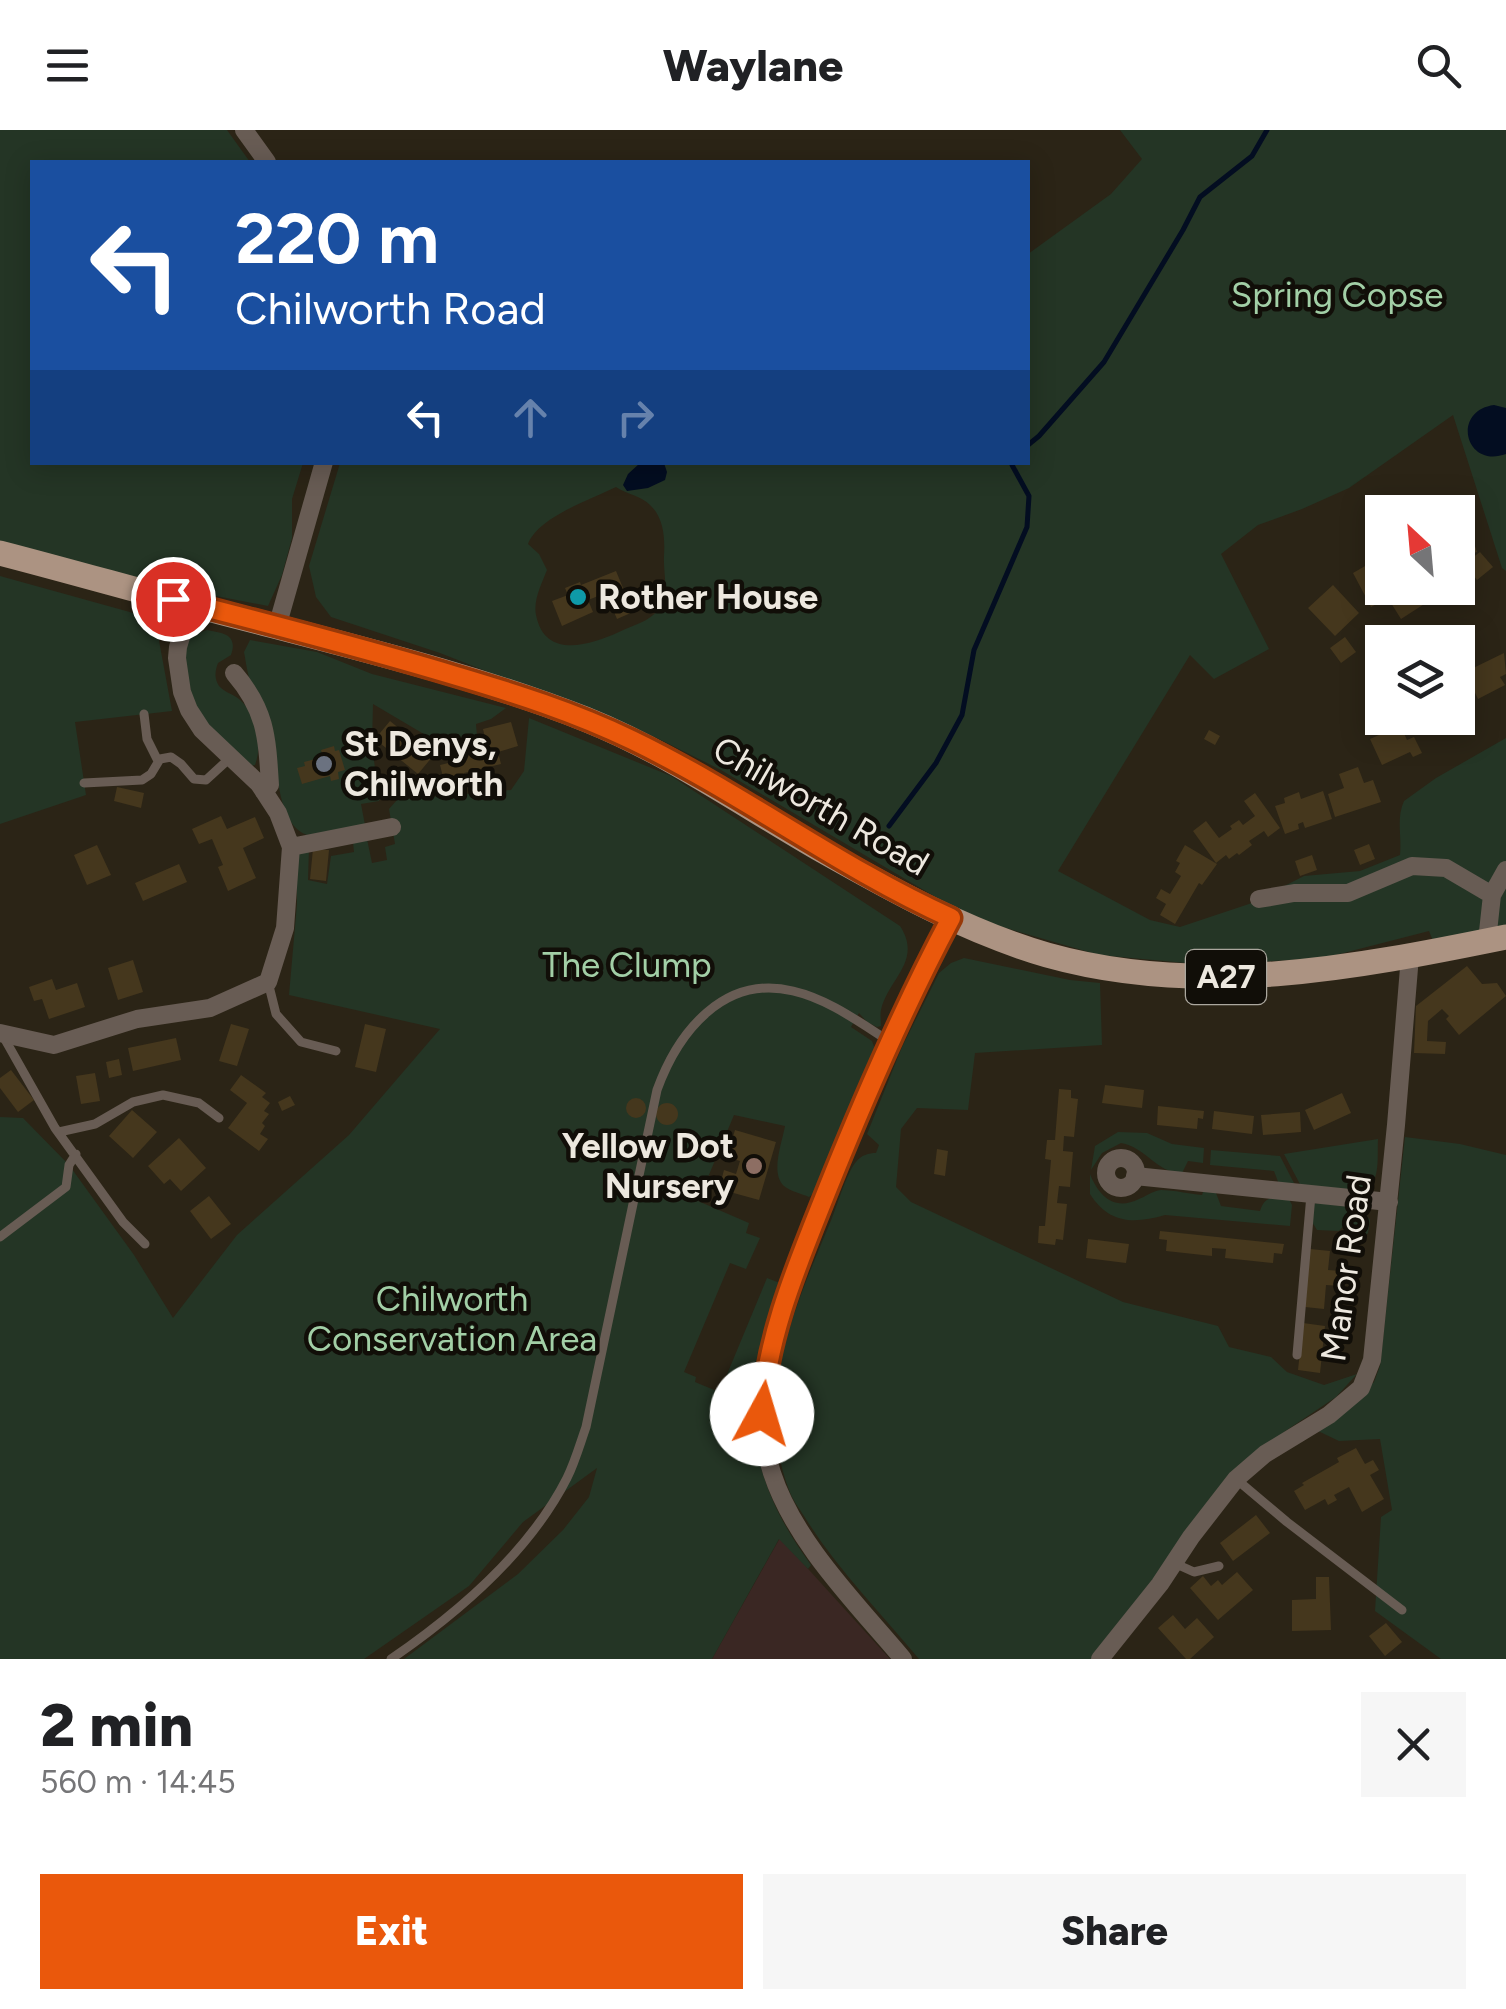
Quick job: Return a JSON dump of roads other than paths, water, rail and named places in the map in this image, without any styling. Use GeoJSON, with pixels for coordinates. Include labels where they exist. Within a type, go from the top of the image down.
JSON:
{"type":"FeatureCollection","features":[{"type":"Feature","properties":{"kind":"main road","name":"Chilworth Road"},"geometry":{"type":"LineString","coordinates":[[0,554],[490,686],[602,726],[677,764],[820,850],[951,918],[1046,954],[1148,974],[1256,976],[1363,965],[1496,939]]}},
{"type":"Feature","properties":{"kind":"street"},"geometry":{"type":"LineString","coordinates":[[244,130],[266,160]]}},
{"type":"Feature","properties":{"kind":"street"},"geometry":{"type":"LineString","coordinates":[[277,627],[323,465]]}},
{"type":"Feature","properties":{"kind":"street"},"geometry":{"type":"LineString","coordinates":[[1,1034],[54,1045],[137,1019],[210,1008],[268,982],[285,928],[291,847],[278,814],[259,784],[202,730],[182,692],[178,647],[191,604]]}},
{"type":"Feature","properties":{"kind":"street"},"geometry":{"type":"LineString","coordinates":[[234,672],[249,691],[264,725],[270,784],[264,792]]}},
{"type":"Feature","properties":{"kind":"street"},"geometry":{"type":"LineString","coordinates":[[291,847],[392,827]]}},
{"type":"Feature","properties":{"kind":"street"},"geometry":{"type":"LineString","coordinates":[[1260,899],[1294,893],[1348,893],[1412,866],[1446,868],[1492,895]]}},
{"type":"Feature","properties":{"kind":"street"},"geometry":{"type":"LineString","coordinates":[[1496,939],[1492,895],[1506,870]]}},
{"type":"Feature","properties":{"kind":"street"},"geometry":{"type":"LineString","coordinates":[[903,1659],[814,1551],[788,1510],[770,1469],[762,1414],[767,1369],[792,1280],[889,1041],[951,918]]}},
{"type":"Feature","properties":{"kind":"street","name":"Manor Road"},"geometry":{"type":"LineString","coordinates":[[1100,1659],[1236,1479],[1265,1454],[1329,1416],[1361,1388],[1372,1360],[1410,956]]}},
{"type":"Feature","properties":{"kind":"street"},"geometry":{"type":"LineString","coordinates":[[1136,1176],[1389,1202]]}},
{"type":"Feature","properties":{"kind":"lane"},"geometry":{"type":"LineString","coordinates":[[144,714],[147,739],[158,761]]}},
{"type":"Feature","properties":{"kind":"lane"},"geometry":{"type":"LineString","coordinates":[[84,783],[142,780],[160,759],[171,757],[194,779],[206,780],[230,758]]}},
{"type":"Feature","properties":{"kind":"lane"},"geometry":{"type":"LineString","coordinates":[[268,982],[276,1014],[301,1042],[336,1052]]}},
{"type":"Feature","properties":{"kind":"lane"},"geometry":{"type":"LineString","coordinates":[[391,1659],[430,1632],[507,1562],[537,1527],[568,1476],[586,1428],[657,1090],[666,1064],[690,1028],[740,991],[793,990],[827,1003],[889,1041]]}},
{"type":"Feature","properties":{"kind":"lane"},"geometry":{"type":"LineString","coordinates":[[1,1034],[59,1132],[122,1222],[145,1244]]}},
{"type":"Feature","properties":{"kind":"lane"},"geometry":{"type":"LineString","coordinates":[[59,1132],[95,1124],[132,1102],[163,1096],[199,1102],[219,1118]]}},
{"type":"Feature","properties":{"kind":"lane"},"geometry":{"type":"LineString","coordinates":[[0,1237],[66,1187],[69,1165],[76,1154]]}},
{"type":"Feature","properties":{"kind":"lane"},"geometry":{"type":"LineString","coordinates":[[1297,1354],[1311,1192]]}},
{"type":"Feature","properties":{"kind":"lane"},"geometry":{"type":"LineString","coordinates":[[1236,1479],[1402,1610]]}},
{"type":"Feature","properties":{"kind":"lane"},"geometry":{"type":"LineString","coordinates":[[1174,1563],[1194,1572],[1219,1566]]}},
{"type":"Feature","properties":{"kind":"water"},"geometry":{"type":"Polygon","coordinates":[[[1494,405],[1506,408],[1506,454],[1492,456],[1473,447],[1468,427],[1480,409],[1494,405]]]}},
{"type":"Feature","properties":{"kind":"water"},"geometry":{"type":"Polygon","coordinates":[[[638,465],[665,465],[667,472],[665,480],[627,491],[623,485],[638,465]]]}},
{"type":"Feature","properties":{"kind":"waterway"},"geometry":{"type":"LineString","coordinates":[[1030,443],[1104,362],[1200,197],[1252,156],[1267,130]]}},
{"type":"Feature","properties":{"kind":"waterway"},"geometry":{"type":"LineString","coordinates":[[889,826],[936,763],[962,715],[974,650],[1027,527],[1029,496],[1012,465]]}},
{"type":"Feature","properties":{"kind":"place","name":"Rother House"},"geometry":{"type":"Point","coordinates":[578,597]}},
{"type":"Feature","properties":{"kind":"place","name":"St Denys, Chilworth"},"geometry":{"type":"Point","coordinates":[324,764]}},
{"type":"Feature","properties":{"kind":"place","name":"Yellow Dot Nursery"},"geometry":{"type":"Point","coordinates":[754,1166]}},
{"type":"Feature","properties":{"kind":"park label","name":"Spring Copse"},"geometry":{"type":"Point","coordinates":[1337,295]}},
{"type":"Feature","properties":{"kind":"park label","name":"The Clump"},"geometry":{"type":"Point","coordinates":[627,965]}},
{"type":"Feature","properties":{"kind":"park label","name":"Chilworth Conservation Area"},"geometry":{"type":"Point","coordinates":[452,1319]}}]}
